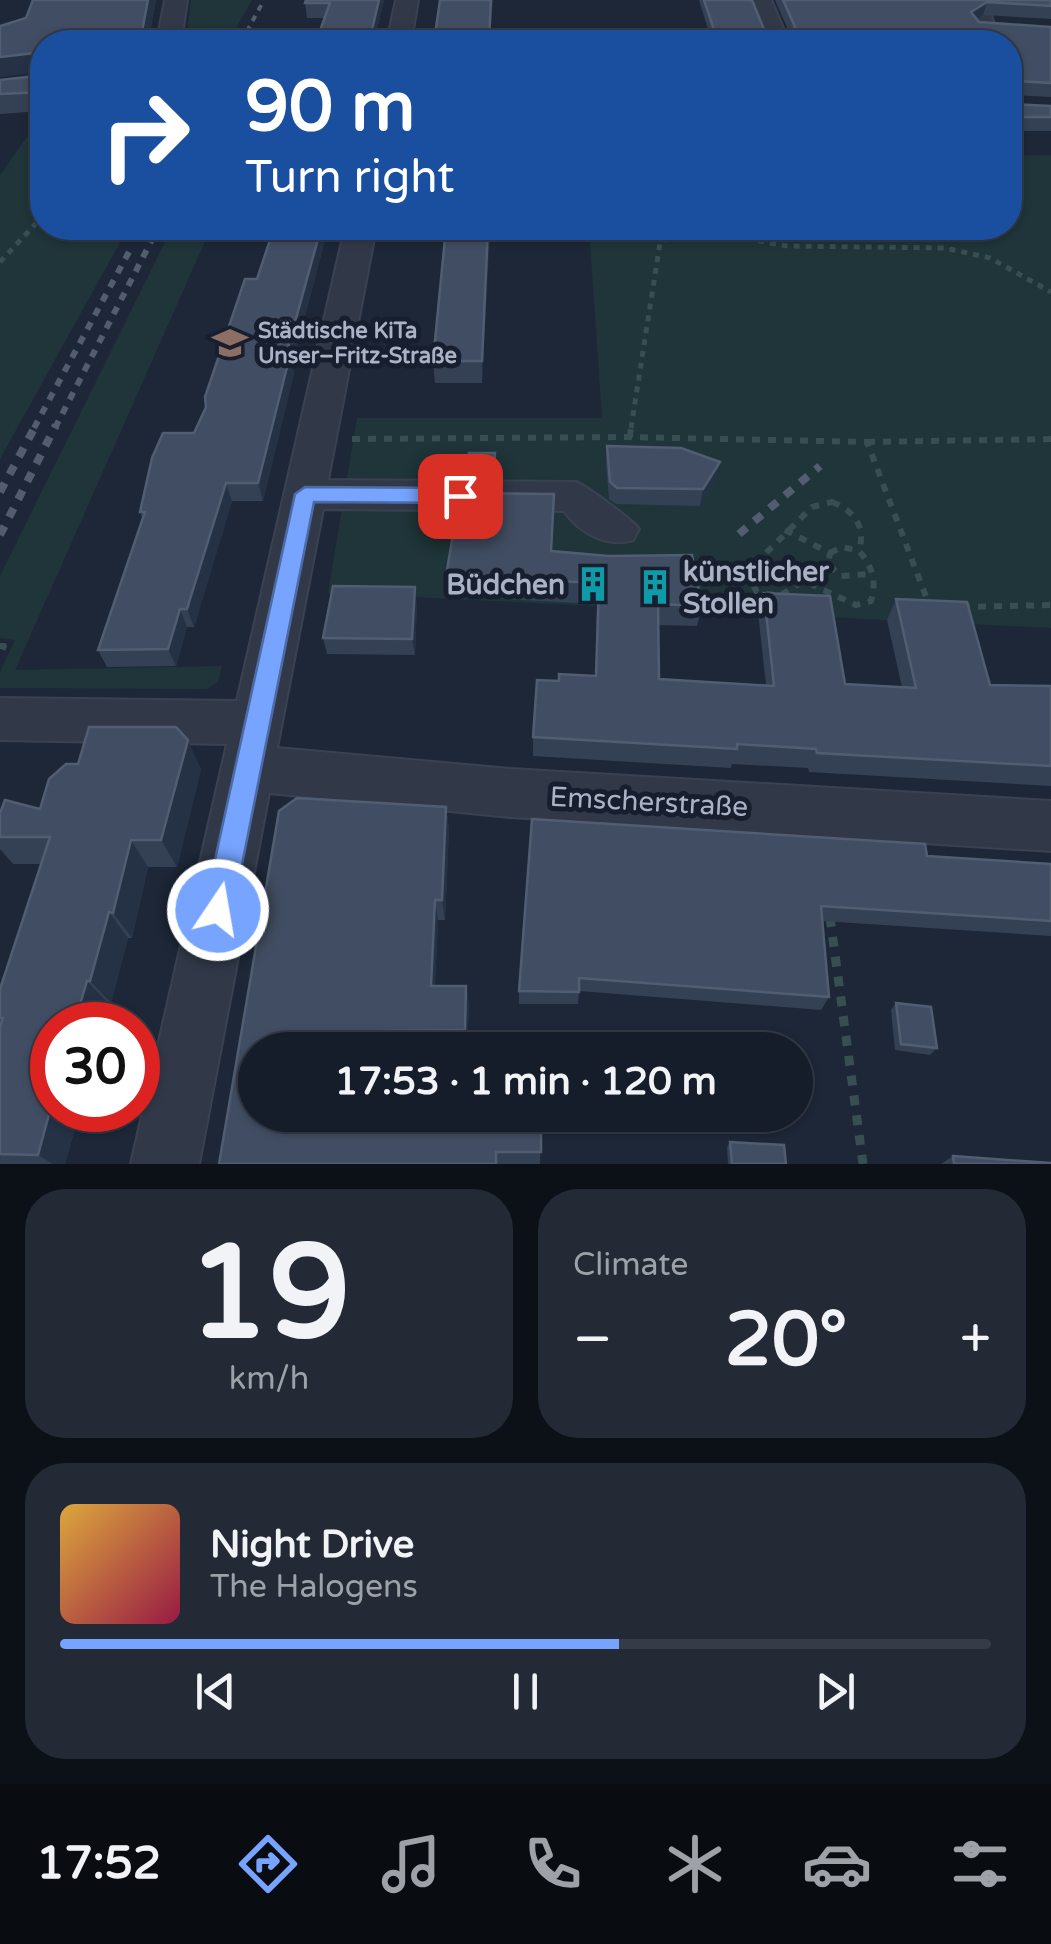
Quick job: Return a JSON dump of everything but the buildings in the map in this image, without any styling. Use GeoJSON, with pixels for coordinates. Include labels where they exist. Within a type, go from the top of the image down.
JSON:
{"type":"FeatureCollection","features":[{"type":"Feature","properties":{"kind":"street"},"geometry":{"type":"LineString","coordinates":[[171,30],[176,0]]}},
{"type":"Feature","properties":{"kind":"street"},"geometry":{"type":"LineString","coordinates":[[401,30],[407,0]]}},
{"type":"Feature","properties":{"kind":"street"},"geometry":{"type":"LineString","coordinates":[[760,0],[772,30]]}},
{"type":"Feature","properties":{"kind":"street"},"geometry":{"type":"LineString","coordinates":[[974,0],[985,30]]}},
{"type":"Feature","properties":{"kind":"street"},"geometry":{"type":"LineString","coordinates":[[1007,30],[1017,28]]}},
{"type":"Feature","properties":{"kind":"street"},"geometry":{"type":"LineString","coordinates":[[165,1164],[358,240]]}},
{"type":"Feature","properties":{"kind":"street"},"geometry":{"type":"LineString","coordinates":[[305,494],[576,497],[591,517],[618,529]]}},
{"type":"Feature","properties":{"kind":"street","name":"Emscherstraße"},"geometry":{"type":"LineString","coordinates":[[0,719],[252,746],[512,793],[1051,826]]}},
{"type":"Feature","properties":{"kind":"path"},"geometry":{"type":"LineString","coordinates":[[0,262],[30,230]]}},
{"type":"Feature","properties":{"kind":"path"},"geometry":{"type":"LineString","coordinates":[[630,437],[632,402],[660,244],[665,240]]}},
{"type":"Feature","properties":{"kind":"path"},"geometry":{"type":"LineString","coordinates":[[750,240],[789,246],[906,246],[969,251],[1021,273],[1051,292]]}},
{"type":"Feature","properties":{"kind":"path"},"geometry":{"type":"LineString","coordinates":[[317,438],[422,441],[630,437],[867,442],[1051,439]]}},
{"type":"Feature","properties":{"kind":"path"},"geometry":{"type":"LineString","coordinates":[[867,442],[930,607],[1051,605]]}},
{"type":"Feature","properties":{"kind":"path"},"geometry":{"type":"LineString","coordinates":[[860,551],[861,528],[844,505],[822,503],[786,530],[752,567],[751,582],[758,592],[769,597],[779,596],[830,570],[849,578],[870,574]]}},
{"type":"Feature","properties":{"kind":"path"},"geometry":{"type":"LineString","coordinates":[[786,530],[830,553]]}},
{"type":"Feature","properties":{"kind":"path"},"geometry":{"type":"LineString","coordinates":[[804,581],[861,606],[875,595],[869,562],[860,551],[842,548],[830,553]]}},
{"type":"Feature","properties":{"kind":"path"},"geometry":{"type":"LineString","coordinates":[[830,553],[830,570]]}},
{"type":"Feature","properties":{"kind":"path"},"geometry":{"type":"LineString","coordinates":[[0,646],[4,646],[0,656]]}},
{"type":"Feature","properties":{"kind":"path"},"geometry":{"type":"LineString","coordinates":[[829,909],[862,1164]]}},
{"type":"Feature","properties":{"kind":"green space"},"geometry":{"type":"Polygon","coordinates":[[[191,0],[252,0],[235,30],[187,30],[191,0]]]}},
{"type":"Feature","properties":{"kind":"green space"},"geometry":{"type":"Polygon","coordinates":[[[30,133],[30,240],[121,240],[0,459],[0,175],[30,133]]]}},
{"type":"Feature","properties":{"kind":"green space"},"geometry":{"type":"Polygon","coordinates":[[[1051,155],[1051,628],[328,593],[357,418],[602,418],[590,240],[1022,240],[1022,156],[1051,155]]]}},
{"type":"Feature","properties":{"kind":"green space"},"geometry":{"type":"Polygon","coordinates":[[[166,240],[206,240],[15,670],[222,666],[218,682],[207,689],[0,688],[0,672],[15,640],[0,638],[0,576],[166,240]]]}},
{"type":"Feature","properties":{"kind":"railway"},"geometry":{"type":"LineString","coordinates":[[248,30],[264,0]]}},
{"type":"Feature","properties":{"kind":"railway"},"geometry":{"type":"LineString","coordinates":[[55,428],[152,240]]}},
{"type":"Feature","properties":{"kind":"railway"},"geometry":{"type":"LineString","coordinates":[[34,428],[130,250]]}},
{"type":"Feature","properties":{"kind":"railway"},"geometry":{"type":"LineString","coordinates":[[0,492],[36,425]]}},
{"type":"Feature","properties":{"kind":"railway"},"geometry":{"type":"LineString","coordinates":[[0,535],[56,425]]}},
{"type":"Feature","properties":{"kind":"railway"},"geometry":{"type":"LineString","coordinates":[[739,534],[820,466]]}},
{"type":"Feature","properties":{"kind":"railway"},"geometry":{"type":"LineString","coordinates":[[671,562],[718,579]]}},
{"type":"Feature","properties":{"kind":"place","name":"Städtische KiTa Unser–Fritz-Straße"},"geometry":{"type":"Point","coordinates":[230,343]}},
{"type":"Feature","properties":{"kind":"place","name":"Büdchen"},"geometry":{"type":"Point","coordinates":[593,584]}},
{"type":"Feature","properties":{"kind":"place","name":"künstlicher Stollen"},"geometry":{"type":"Point","coordinates":[655,587]}},
{"type":"Feature","properties":{"kind":"route"},"geometry":{"type":"LineString","coordinates":[[218,910],[305,494],[460,496]]}}]}
